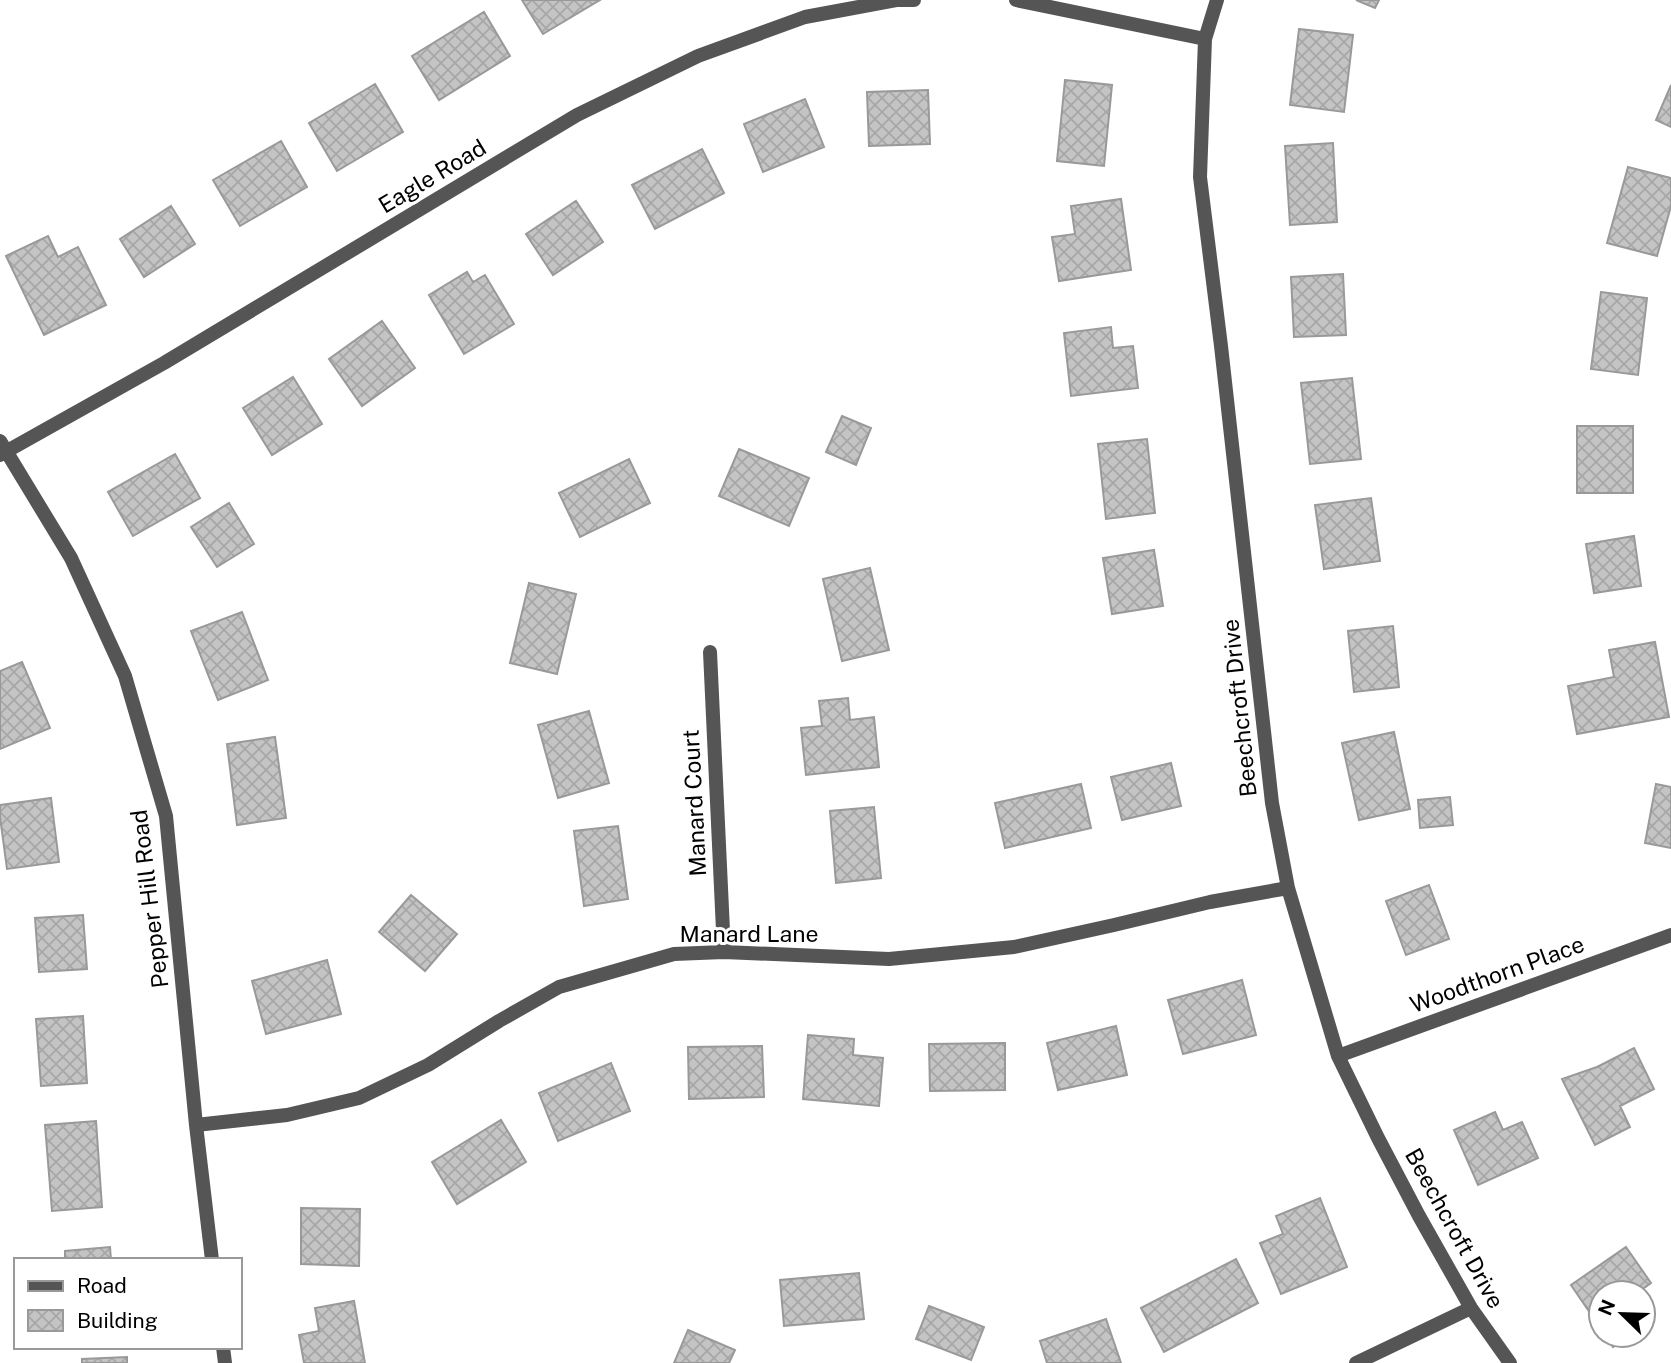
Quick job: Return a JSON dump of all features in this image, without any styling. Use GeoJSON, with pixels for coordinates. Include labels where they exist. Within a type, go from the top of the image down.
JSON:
{"type":"FeatureCollection","features":[{"type":"Feature","properties":{"kind":"street","name":"Eagle Road"},"geometry":{"type":"LineString","coordinates":[[2,450],[164,363],[577,115],[698,56],[805,17],[896,0],[914,0]]}},
{"type":"Feature","properties":{"kind":"street"},"geometry":{"type":"LineString","coordinates":[[1016,0],[1205,40]]}},
{"type":"Feature","properties":{"kind":"street","name":"Beechcroft Drive"},"geometry":{"type":"LineString","coordinates":[[1217,0],[1205,40],[1200,177],[1272,803],[1288,888],[1338,1056],[1419,1216],[1471,1308],[1510,1363]]}},
{"type":"Feature","properties":{"kind":"street","name":"Pepper Hill Road"},"geometry":{"type":"LineString","coordinates":[[2,450],[71,558],[125,676],[166,816],[212,1258]]}},
{"type":"Feature","properties":{"kind":"street","name":"Manard Court"},"geometry":{"type":"LineString","coordinates":[[710,652],[724,951]]}},
{"type":"Feature","properties":{"kind":"street","name":"Manard Lane"},"geometry":{"type":"LineString","coordinates":[[196,1125],[287,1115],[359,1098],[428,1065],[559,987],[674,954],[724,951],[889,959],[1014,947],[1210,902],[1288,888]]}},
{"type":"Feature","properties":{"kind":"street","name":"Woodthorn Place"},"geometry":{"type":"LineString","coordinates":[[1338,1056],[1671,935]]}},
{"type":"Feature","properties":{"kind":"street"},"geometry":{"type":"LineString","coordinates":[[1356,1363],[1471,1308]]}},
{"type":"Feature","properties":{"kind":"building"},"geometry":{"type":"Polygon","coordinates":[[[522,0],[600,0],[543,34],[522,0]]]}},
{"type":"Feature","properties":{"kind":"building"},"geometry":{"type":"Polygon","coordinates":[[[1356,0],[1379,0],[1375,8],[1356,0]]]}},
{"type":"Feature","properties":{"kind":"building"},"geometry":{"type":"Polygon","coordinates":[[[484,12],[510,56],[439,100],[412,56],[484,12]]]}},
{"type":"Feature","properties":{"kind":"building"},"geometry":{"type":"Polygon","coordinates":[[[1299,29],[1353,35],[1344,112],[1290,105],[1299,29]]]}},
{"type":"Feature","properties":{"kind":"building"},"geometry":{"type":"Polygon","coordinates":[[[1065,80],[1112,85],[1104,166],[1057,161],[1065,80]]]}},
{"type":"Feature","properties":{"kind":"building"},"geometry":{"type":"Polygon","coordinates":[[[375,84],[403,132],[337,171],[309,123],[375,84]]]}},
{"type":"Feature","properties":{"kind":"building"},"geometry":{"type":"Polygon","coordinates":[[[1671,85],[1671,127],[1656,120],[1671,85]]]}},
{"type":"Feature","properties":{"kind":"building"},"geometry":{"type":"Polygon","coordinates":[[[928,90],[930,144],[869,146],[867,92],[928,90]]]}},
{"type":"Feature","properties":{"kind":"building"},"geometry":{"type":"Polygon","coordinates":[[[805,99],[824,147],[763,172],[744,124],[805,99]]]}},
{"type":"Feature","properties":{"kind":"building"},"geometry":{"type":"Polygon","coordinates":[[[281,141],[307,187],[240,226],[213,180],[281,141]]]}},
{"type":"Feature","properties":{"kind":"building"},"geometry":{"type":"Polygon","coordinates":[[[1333,143],[1337,222],[1290,225],[1285,146],[1333,143]]]}},
{"type":"Feature","properties":{"kind":"building"},"geometry":{"type":"Polygon","coordinates":[[[702,149],[724,193],[655,229],[632,185],[702,149]]]}},
{"type":"Feature","properties":{"kind":"building"},"geometry":{"type":"Polygon","coordinates":[[[1628,167],[1671,178],[1671,206],[1657,256],[1607,243],[1628,167]]]}},
{"type":"Feature","properties":{"kind":"building"},"geometry":{"type":"Polygon","coordinates":[[[1121,199],[1131,270],[1059,281],[1052,237],[1075,234],[1071,206],[1121,199]]]}},
{"type":"Feature","properties":{"kind":"building"},"geometry":{"type":"Polygon","coordinates":[[[576,201],[603,242],[553,275],[526,234],[576,201]]]}},
{"type":"Feature","properties":{"kind":"building"},"geometry":{"type":"Polygon","coordinates":[[[171,206],[195,244],[144,277],[120,239],[171,206]]]}},
{"type":"Feature","properties":{"kind":"building"},"geometry":{"type":"Polygon","coordinates":[[[48,236],[58,257],[78,247],[106,305],[44,335],[6,256],[48,236]]]}},
{"type":"Feature","properties":{"kind":"building"},"geometry":{"type":"Polygon","coordinates":[[[467,272],[473,282],[485,275],[514,324],[464,354],[429,295],[467,272]]]}},
{"type":"Feature","properties":{"kind":"building"},"geometry":{"type":"Polygon","coordinates":[[[1343,274],[1346,335],[1294,337],[1291,277],[1343,274]]]}},
{"type":"Feature","properties":{"kind":"building"},"geometry":{"type":"Polygon","coordinates":[[[1601,292],[1647,298],[1638,375],[1591,369],[1601,292]]]}},
{"type":"Feature","properties":{"kind":"building"},"geometry":{"type":"Polygon","coordinates":[[[382,321],[415,368],[362,406],[329,359],[382,321]]]}},
{"type":"Feature","properties":{"kind":"building"},"geometry":{"type":"Polygon","coordinates":[[[1111,327],[1113,348],[1133,346],[1138,388],[1071,396],[1064,333],[1111,327]]]}},
{"type":"Feature","properties":{"kind":"building"},"geometry":{"type":"Polygon","coordinates":[[[293,377],[322,424],[272,455],[243,408],[293,377]]]}},
{"type":"Feature","properties":{"kind":"building"},"geometry":{"type":"Polygon","coordinates":[[[1352,378],[1361,459],[1310,464],[1301,383],[1352,378]]]}},
{"type":"Feature","properties":{"kind":"building"},"geometry":{"type":"Polygon","coordinates":[[[842,416],[871,428],[856,465],[826,452],[842,416]]]}},
{"type":"Feature","properties":{"kind":"building"},"geometry":{"type":"Polygon","coordinates":[[[1577,426],[1633,426],[1633,493],[1577,493],[1577,426]]]}},
{"type":"Feature","properties":{"kind":"building"},"geometry":{"type":"Polygon","coordinates":[[[1147,439],[1155,513],[1106,519],[1098,444],[1147,439]]]}},
{"type":"Feature","properties":{"kind":"building"},"geometry":{"type":"Polygon","coordinates":[[[739,449],[809,478],[789,526],[719,496],[739,449]]]}},
{"type":"Feature","properties":{"kind":"building"},"geometry":{"type":"Polygon","coordinates":[[[175,454],[200,498],[133,536],[108,492],[175,454]]]}},
{"type":"Feature","properties":{"kind":"building"},"geometry":{"type":"Polygon","coordinates":[[[629,459],[650,503],[580,537],[559,493],[629,459]]]}},
{"type":"Feature","properties":{"kind":"building"},"geometry":{"type":"Polygon","coordinates":[[[1371,498],[1380,561],[1324,569],[1315,505],[1371,498]]]}},
{"type":"Feature","properties":{"kind":"building"},"geometry":{"type":"Polygon","coordinates":[[[229,503],[254,544],[217,567],[191,527],[229,503]]]}},
{"type":"Feature","properties":{"kind":"building"},"geometry":{"type":"Polygon","coordinates":[[[1634,536],[1641,586],[1594,593],[1586,544],[1634,536]]]}},
{"type":"Feature","properties":{"kind":"building"},"geometry":{"type":"Polygon","coordinates":[[[1154,550],[1163,606],[1112,614],[1103,558],[1154,550]]]}},
{"type":"Feature","properties":{"kind":"building"},"geometry":{"type":"Polygon","coordinates":[[[870,568],[889,650],[842,661],[823,579],[870,568]]]}},
{"type":"Feature","properties":{"kind":"building"},"geometry":{"type":"Polygon","coordinates":[[[529,583],[576,594],[557,674],[510,663],[529,583]]]}},
{"type":"Feature","properties":{"kind":"building"},"geometry":{"type":"Polygon","coordinates":[[[242,612],[268,680],[218,700],[191,631],[242,612]]]}},
{"type":"Feature","properties":{"kind":"building"},"geometry":{"type":"Polygon","coordinates":[[[1393,626],[1399,687],[1354,692],[1348,631],[1393,626]]]}},
{"type":"Feature","properties":{"kind":"building"},"geometry":{"type":"Polygon","coordinates":[[[1655,642],[1669,717],[1577,734],[1568,686],[1614,677],[1609,650],[1655,642]]]}},
{"type":"Feature","properties":{"kind":"building"},"geometry":{"type":"Polygon","coordinates":[[[22,662],[50,728],[0,749],[0,671],[22,662]]]}},
{"type":"Feature","properties":{"kind":"building"},"geometry":{"type":"Polygon","coordinates":[[[848,698],[850,720],[874,717],[879,767],[806,775],[801,728],[822,726],[819,701],[848,698]]]}},
{"type":"Feature","properties":{"kind":"building"},"geometry":{"type":"Polygon","coordinates":[[[589,711],[609,783],[558,798],[538,725],[589,711]]]}},
{"type":"Feature","properties":{"kind":"building"},"geometry":{"type":"Polygon","coordinates":[[[1394,732],[1410,809],[1359,820],[1342,743],[1394,732]]]}},
{"type":"Feature","properties":{"kind":"building"},"geometry":{"type":"Polygon","coordinates":[[[275,737],[286,818],[237,825],[227,744],[275,737]]]}},
{"type":"Feature","properties":{"kind":"building"},"geometry":{"type":"Polygon","coordinates":[[[1171,763],[1181,806],[1122,820],[1111,777],[1171,763]]]}},
{"type":"Feature","properties":{"kind":"building"},"geometry":{"type":"Polygon","coordinates":[[[1081,784],[1091,828],[1005,848],[995,803],[1081,784]]]}},
{"type":"Feature","properties":{"kind":"building"},"geometry":{"type":"Polygon","coordinates":[[[1656,784],[1671,787],[1671,848],[1645,843],[1656,784]]]}},
{"type":"Feature","properties":{"kind":"building"},"geometry":{"type":"Polygon","coordinates":[[[1450,797],[1453,825],[1420,828],[1418,800],[1450,797]]]}},
{"type":"Feature","properties":{"kind":"building"},"geometry":{"type":"Polygon","coordinates":[[[51,798],[59,862],[7,869],[0,805],[51,798]]]}},
{"type":"Feature","properties":{"kind":"building"},"geometry":{"type":"Polygon","coordinates":[[[874,807],[881,878],[836,883],[830,811],[874,807]]]}},
{"type":"Feature","properties":{"kind":"building"},"geometry":{"type":"Polygon","coordinates":[[[618,826],[628,899],[584,906],[574,831],[618,826]]]}},
{"type":"Feature","properties":{"kind":"building"},"geometry":{"type":"Polygon","coordinates":[[[1429,885],[1449,939],[1406,955],[1386,901],[1429,885]]]}},
{"type":"Feature","properties":{"kind":"building"},"geometry":{"type":"Polygon","coordinates":[[[411,895],[457,934],[425,971],[379,932],[411,895]]]}},
{"type":"Feature","properties":{"kind":"building"},"geometry":{"type":"Polygon","coordinates":[[[83,915],[87,969],[39,972],[35,918],[83,915]]]}},
{"type":"Feature","properties":{"kind":"building"},"geometry":{"type":"Polygon","coordinates":[[[327,960],[341,1014],[266,1034],[252,981],[327,960]]]}},
{"type":"Feature","properties":{"kind":"building"},"geometry":{"type":"Polygon","coordinates":[[[1242,980],[1256,1035],[1183,1054],[1168,1000],[1242,980]]]}},
{"type":"Feature","properties":{"kind":"building"},"geometry":{"type":"Polygon","coordinates":[[[83,1016],[87,1083],[41,1086],[36,1019],[83,1016]]]}},
{"type":"Feature","properties":{"kind":"building"},"geometry":{"type":"Polygon","coordinates":[[[1116,1026],[1127,1075],[1058,1090],[1047,1043],[1116,1026]]]}},
{"type":"Feature","properties":{"kind":"building"},"geometry":{"type":"Polygon","coordinates":[[[808,1035],[854,1039],[853,1055],[883,1058],[879,1106],[803,1099],[808,1035]]]}},
{"type":"Feature","properties":{"kind":"building"},"geometry":{"type":"Polygon","coordinates":[[[1005,1043],[1005,1090],[930,1091],[929,1044],[1005,1043]]]}},
{"type":"Feature","properties":{"kind":"building"},"geometry":{"type":"Polygon","coordinates":[[[762,1046],[764,1097],[689,1099],[688,1047],[762,1046]]]}},
{"type":"Feature","properties":{"kind":"building"},"geometry":{"type":"Polygon","coordinates":[[[1634,1048],[1654,1089],[1620,1106],[1630,1127],[1595,1145],[1562,1079],[1597,1067],[1634,1048]]]}},
{"type":"Feature","properties":{"kind":"building"},"geometry":{"type":"Polygon","coordinates":[[[611,1063],[630,1111],[558,1141],[539,1093],[611,1063]]]}},
{"type":"Feature","properties":{"kind":"building"},"geometry":{"type":"Polygon","coordinates":[[[1495,1112],[1503,1130],[1522,1122],[1538,1158],[1478,1185],[1454,1130],[1495,1112]]]}},
{"type":"Feature","properties":{"kind":"building"},"geometry":{"type":"Polygon","coordinates":[[[501,1120],[526,1162],[457,1204],[432,1162],[501,1120]]]}},
{"type":"Feature","properties":{"kind":"building"},"geometry":{"type":"Polygon","coordinates":[[[96,1121],[102,1207],[52,1211],[45,1125],[96,1121]]]}},
{"type":"Feature","properties":{"kind":"building"},"geometry":{"type":"Polygon","coordinates":[[[1320,1198],[1347,1267],[1281,1294],[1260,1243],[1283,1234],[1276,1216],[1320,1198]]]}},
{"type":"Feature","properties":{"kind":"building"},"geometry":{"type":"Polygon","coordinates":[[[301,1208],[360,1209],[359,1266],[301,1264],[301,1208]]]}},
{"type":"Feature","properties":{"kind":"building"},"geometry":{"type":"Polygon","coordinates":[[[110,1247],[111,1258],[65,1258],[65,1251],[110,1247]]]}},
{"type":"Feature","properties":{"kind":"building"},"geometry":{"type":"Polygon","coordinates":[[[1626,1247],[1648,1279],[1587,1279],[1587,1308],[1571,1285],[1626,1247]]]}},
{"type":"Feature","properties":{"kind":"building"},"geometry":{"type":"Polygon","coordinates":[[[1236,1259],[1258,1303],[1164,1352],[1141,1308],[1236,1259]]]}},
{"type":"Feature","properties":{"kind":"building"},"geometry":{"type":"Polygon","coordinates":[[[859,1273],[864,1319],[784,1326],[780,1280],[859,1273]]]}},
{"type":"Feature","properties":{"kind":"building"},"geometry":{"type":"Polygon","coordinates":[[[354,1301],[365,1363],[304,1363],[299,1335],[319,1331],[315,1308],[354,1301]]]}},
{"type":"Feature","properties":{"kind":"building"},"geometry":{"type":"Polygon","coordinates":[[[929,1306],[984,1327],[971,1360],[916,1339],[929,1306]]]}},
{"type":"Feature","properties":{"kind":"building"},"geometry":{"type":"Polygon","coordinates":[[[1106,1319],[1121,1363],[1047,1363],[1040,1341],[1106,1319]]]}},
{"type":"Feature","properties":{"kind":"building"},"geometry":{"type":"Polygon","coordinates":[[[688,1330],[735,1350],[729,1363],[674,1363],[688,1330]]]}},
{"type":"Feature","properties":{"kind":"building"},"geometry":{"type":"Polygon","coordinates":[[[127,1357],[127,1363],[82,1363],[82,1359],[127,1357]]]}}]}
